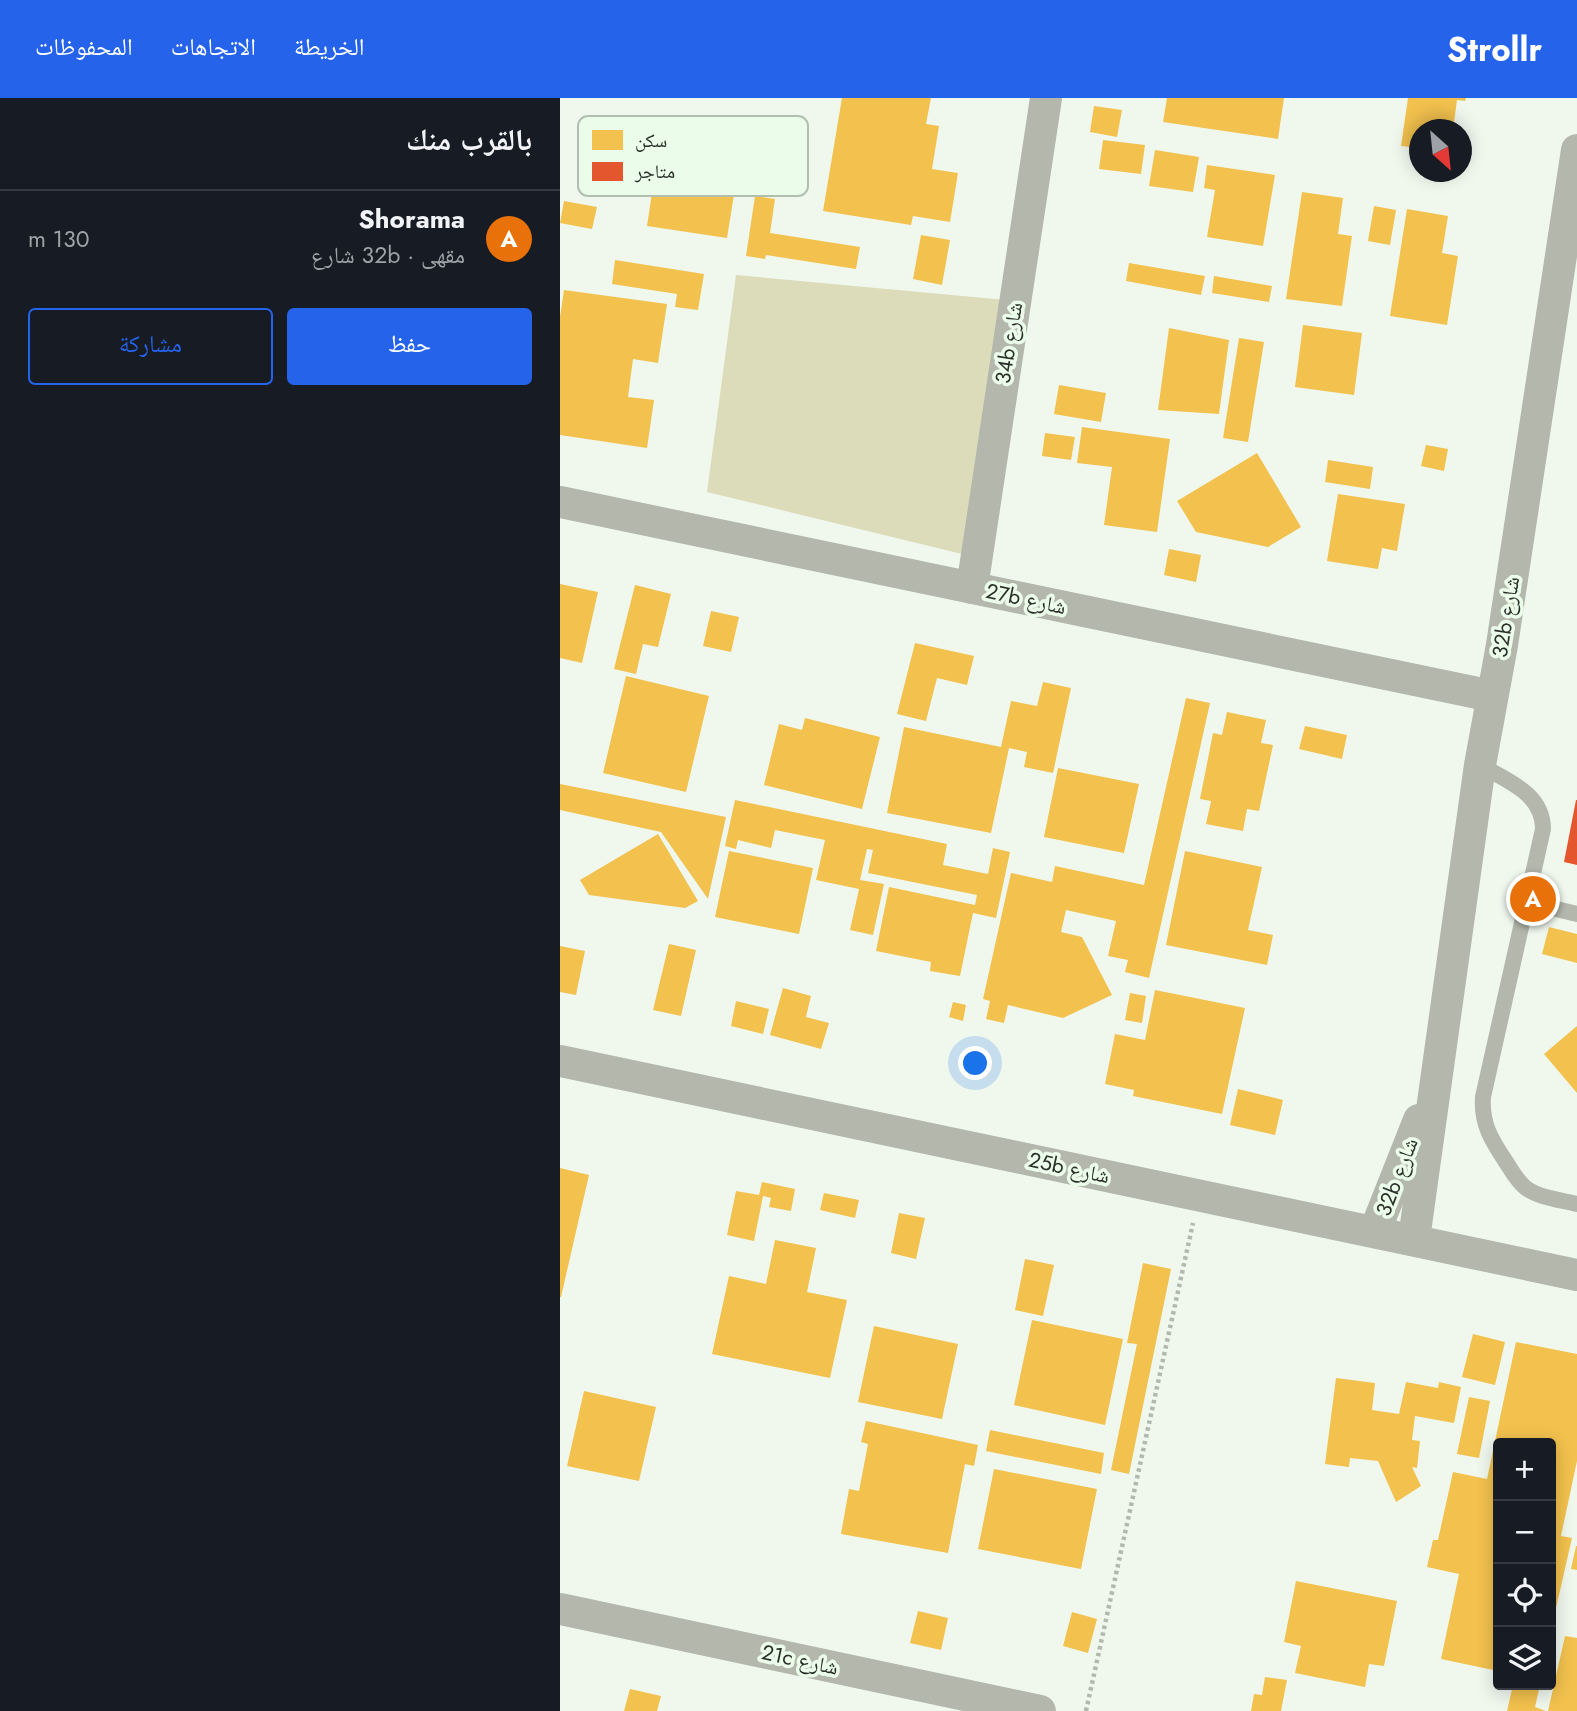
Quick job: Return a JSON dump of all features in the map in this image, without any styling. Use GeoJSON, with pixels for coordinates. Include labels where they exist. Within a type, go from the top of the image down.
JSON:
{"type":"FeatureCollection","features":[{"type":"Feature","properties":{"kind":"street","name":"34b شارع"},"geometry":{"type":"LineString","coordinates":[[972,588],[1045,98]]}},
{"type":"Feature","properties":{"kind":"street","name":"32b شارع"},"geometry":{"type":"LineString","coordinates":[[1414,1239],[1480,765],[1577,150]]}},
{"type":"Feature","properties":{"kind":"street","name":"27b شارع"},"geometry":{"type":"LineString","coordinates":[[560,502],[1492,696]]}},
{"type":"Feature","properties":{"kind":"street","name":"25b شارع"},"geometry":{"type":"LineString","coordinates":[[560,1061],[1577,1275]]}},
{"type":"Feature","properties":{"kind":"street","name":"32b شارع"},"geometry":{"type":"LineString","coordinates":[[1375,1231],[1435,1084]]}},
{"type":"Feature","properties":{"kind":"street","name":"21c شارع"},"geometry":{"type":"LineString","coordinates":[[560,1609],[1040,1711]]}},
{"type":"Feature","properties":{"kind":"lane"},"geometry":{"type":"LineString","coordinates":[[1480,765],[1525,791],[1540,807],[1543,829],[1483,1097],[1483,1118],[1490,1138],[1526,1188],[1536,1194],[1577,1204]]}},
{"type":"Feature","properties":{"kind":"lane"},"geometry":{"type":"LineString","coordinates":[[1527,902],[1577,914]]}},
{"type":"Feature","properties":{"kind":"path"},"geometry":{"type":"LineString","coordinates":[[1086,1711],[1199,1195]]}},
{"type":"Feature","properties":{"kind":"green space"},"geometry":{"type":"Polygon","coordinates":[[[736,275],[1006,300],[962,554],[707,492],[736,275]]]}},
{"type":"Feature","properties":{"kind":"building: سكن"},"geometry":{"type":"Polygon","coordinates":[[[842,98],[931,98],[926,124],[939,126],[932,169],[958,173],[950,222],[913,216],[911,225],[823,211],[842,98]]]}},
{"type":"Feature","properties":{"kind":"building: سكن"},"geometry":{"type":"Polygon","coordinates":[[[1167,98],[1284,98],[1278,139],[1163,122],[1167,98]]]}},
{"type":"Feature","properties":{"kind":"building: سكن"},"geometry":{"type":"Polygon","coordinates":[[[1408,98],[1466,98],[1465,101],[1457,100],[1454,119],[1409,119],[1409,147],[1401,146],[1408,98]]]}},
{"type":"Feature","properties":{"kind":"building: سكن"},"geometry":{"type":"Polygon","coordinates":[[[1094,106],[1122,110],[1117,137],[1090,132],[1094,106]]]}},
{"type":"Feature","properties":{"kind":"building: سكن"},"geometry":{"type":"Polygon","coordinates":[[[1103,140],[1145,145],[1141,174],[1099,169],[1103,140]]]}},
{"type":"Feature","properties":{"kind":"building: سكن"},"geometry":{"type":"Polygon","coordinates":[[[1155,150],[1199,157],[1193,192],[1149,186],[1155,150]]]}},
{"type":"Feature","properties":{"kind":"building: سكن"},"geometry":{"type":"Polygon","coordinates":[[[1207,165],[1275,175],[1263,246],[1207,237],[1215,190],[1204,188],[1207,165]]]}},
{"type":"Feature","properties":{"kind":"building: سكن"},"geometry":{"type":"Polygon","coordinates":[[[1302,192],[1343,198],[1338,234],[1352,236],[1342,306],[1286,299],[1302,192]]]}},
{"type":"Feature","properties":{"kind":"building: سكن"},"geometry":{"type":"Polygon","coordinates":[[[652,196],[734,196],[727,238],[647,226],[652,196]]]}},
{"type":"Feature","properties":{"kind":"building: سكن"},"geometry":{"type":"Polygon","coordinates":[[[755,196],[775,199],[770,233],[860,247],[856,269],[766,255],[765,259],[746,256],[755,196]]]}},
{"type":"Feature","properties":{"kind":"building: سكن"},"geometry":{"type":"Polygon","coordinates":[[[564,201],[597,207],[592,229],[560,223],[564,201]]]}},
{"type":"Feature","properties":{"kind":"building: سكن"},"geometry":{"type":"Polygon","coordinates":[[[1374,206],[1396,210],[1390,245],[1368,241],[1374,206]]]}},
{"type":"Feature","properties":{"kind":"building: سكن"},"geometry":{"type":"Polygon","coordinates":[[[1407,209],[1448,216],[1442,253],[1458,256],[1447,325],[1390,316],[1407,209]]]}},
{"type":"Feature","properties":{"kind":"building: سكن"},"geometry":{"type":"Polygon","coordinates":[[[921,235],[950,240],[942,285],[913,279],[921,235]]]}},
{"type":"Feature","properties":{"kind":"building: سكن"},"geometry":{"type":"Polygon","coordinates":[[[615,260],[704,274],[698,310],[675,307],[677,294],[612,284],[615,260]]]}},
{"type":"Feature","properties":{"kind":"building: سكن"},"geometry":{"type":"Polygon","coordinates":[[[1129,263],[1205,276],[1201,295],[1126,281],[1129,263]]]}},
{"type":"Feature","properties":{"kind":"building: سكن"},"geometry":{"type":"Polygon","coordinates":[[[1214,276],[1272,286],[1269,302],[1212,293],[1214,276]]]}},
{"type":"Feature","properties":{"kind":"building: سكن"},"geometry":{"type":"Polygon","coordinates":[[[564,290],[667,304],[658,363],[633,359],[628,397],[654,400],[647,448],[560,435],[560,317],[564,290]]]}},
{"type":"Feature","properties":{"kind":"building: سكن"},"geometry":{"type":"Polygon","coordinates":[[[1303,325],[1362,333],[1354,395],[1295,387],[1303,325]]]}},
{"type":"Feature","properties":{"kind":"building: سكن"},"geometry":{"type":"Polygon","coordinates":[[[1169,328],[1229,340],[1219,414],[1158,410],[1169,328]]]}},
{"type":"Feature","properties":{"kind":"building: سكن"},"geometry":{"type":"Polygon","coordinates":[[[1239,338],[1264,342],[1248,442],[1223,438],[1239,338]]]}},
{"type":"Feature","properties":{"kind":"building: سكن"},"geometry":{"type":"Polygon","coordinates":[[[1059,385],[1106,393],[1101,422],[1054,414],[1059,385]]]}},
{"type":"Feature","properties":{"kind":"building: سكن"},"geometry":{"type":"Polygon","coordinates":[[[1082,427],[1170,439],[1157,532],[1104,525],[1112,467],[1077,463],[1082,427]]]}},
{"type":"Feature","properties":{"kind":"building: سكن"},"geometry":{"type":"Polygon","coordinates":[[[1045,433],[1075,437],[1071,460],[1042,456],[1045,433]]]}},
{"type":"Feature","properties":{"kind":"building: سكن"},"geometry":{"type":"Polygon","coordinates":[[[1426,445],[1448,449],[1444,471],[1421,466],[1426,445]]]}},
{"type":"Feature","properties":{"kind":"building: سكن"},"geometry":{"type":"Polygon","coordinates":[[[1257,453],[1301,527],[1268,547],[1196,532],[1177,501],[1257,453]]]}},
{"type":"Feature","properties":{"kind":"building: سكن"},"geometry":{"type":"Polygon","coordinates":[[[1328,460],[1373,467],[1370,489],[1325,482],[1328,460]]]}},
{"type":"Feature","properties":{"kind":"building: سكن"},"geometry":{"type":"Polygon","coordinates":[[[1338,494],[1405,504],[1397,551],[1382,548],[1378,569],[1327,561],[1338,494]]]}},
{"type":"Feature","properties":{"kind":"building: سكن"},"geometry":{"type":"Polygon","coordinates":[[[1169,549],[1201,555],[1196,582],[1164,575],[1169,549]]]}},
{"type":"Feature","properties":{"kind":"building: سكن"},"geometry":{"type":"Polygon","coordinates":[[[560,584],[598,592],[582,663],[560,658],[560,584]]]}},
{"type":"Feature","properties":{"kind":"building: سكن"},"geometry":{"type":"Polygon","coordinates":[[[635,585],[671,594],[658,647],[643,644],[636,674],[614,669],[635,585]]]}},
{"type":"Feature","properties":{"kind":"building: سكن"},"geometry":{"type":"Polygon","coordinates":[[[711,611],[739,617],[731,652],[703,646],[711,611]]]}},
{"type":"Feature","properties":{"kind":"building: سكن"},"geometry":{"type":"Polygon","coordinates":[[[915,643],[974,656],[967,685],[937,678],[926,721],[897,714],[915,643]]]}},
{"type":"Feature","properties":{"kind":"building: سكن"},"geometry":{"type":"Polygon","coordinates":[[[626,676],[709,696],[686,792],[603,773],[626,676]]]}},
{"type":"Feature","properties":{"kind":"building: سكن"},"geometry":{"type":"Polygon","coordinates":[[[1043,682],[1071,688],[1053,773],[1024,767],[1027,752],[1009,748],[991,833],[887,813],[904,727],[1001,747],[1011,701],[1037,706],[1043,682]]]}},
{"type":"Feature","properties":{"kind":"building: سكن"},"geometry":{"type":"Polygon","coordinates":[[[1186,698],[1210,703],[1149,978],[1125,972],[1128,960],[1108,956],[1116,921],[1066,910],[1061,932],[1082,937],[1112,995],[1063,1018],[1008,1005],[1004,1023],[986,1019],[990,1001],[983,999],[1011,873],[1052,882],[1055,866],[1144,885],[1186,698]]]}},
{"type":"Feature","properties":{"kind":"building: سكن"},"geometry":{"type":"Polygon","coordinates":[[[1227,712],[1266,720],[1261,743],[1273,745],[1259,811],[1247,809],[1243,831],[1206,824],[1211,801],[1200,799],[1213,733],[1222,735],[1227,712]]]}},
{"type":"Feature","properties":{"kind":"building: سكن"},"geometry":{"type":"Polygon","coordinates":[[[805,718],[880,737],[862,809],[764,785],[779,724],[802,730],[805,718]]]}},
{"type":"Feature","properties":{"kind":"building: سكن"},"geometry":{"type":"Polygon","coordinates":[[[1305,726],[1347,735],[1342,759],[1299,749],[1305,726]]]}},
{"type":"Feature","properties":{"kind":"building: سكن"},"geometry":{"type":"Polygon","coordinates":[[[1058,768],[1139,784],[1124,853],[1044,837],[1058,768]]]}},
{"type":"Feature","properties":{"kind":"building: سكن"},"geometry":{"type":"Polygon","coordinates":[[[560,784],[726,817],[708,899],[661,832],[560,810],[560,784]]]}},
{"type":"Feature","properties":{"kind":"building: سكن"},"geometry":{"type":"Polygon","coordinates":[[[735,800],[947,844],[943,865],[988,874],[993,848],[1010,852],[996,918],[973,913],[960,976],[930,971],[931,962],[876,951],[889,887],[975,905],[977,895],[868,873],[873,850],[867,849],[860,880],[884,884],[873,935],[850,930],[859,889],[816,880],[825,840],[775,830],[771,848],[738,840],[736,849],[725,846],[735,800]]]}},
{"type":"Feature","properties":{"kind":"building: سكن"},"geometry":{"type":"Polygon","coordinates":[[[658,834],[698,901],[685,908],[589,895],[580,880],[658,834]]]}},
{"type":"Feature","properties":{"kind":"building: سكن"},"geometry":{"type":"Polygon","coordinates":[[[729,851],[813,868],[799,934],[715,917],[729,851]]]}},
{"type":"Feature","properties":{"kind":"building: سكن"},"geometry":{"type":"Polygon","coordinates":[[[1185,851],[1262,867],[1248,930],[1273,935],[1267,965],[1166,945],[1185,851]]]}},
{"type":"Feature","properties":{"kind":"building: سكن"},"geometry":{"type":"Polygon","coordinates":[[[1549,927],[1577,934],[1577,963],[1542,954],[1549,927]]]}},
{"type":"Feature","properties":{"kind":"building: سكن"},"geometry":{"type":"Polygon","coordinates":[[[669,944],[696,950],[681,1016],[653,1010],[669,944]]]}},
{"type":"Feature","properties":{"kind":"building: سكن"},"geometry":{"type":"Polygon","coordinates":[[[560,946],[585,951],[576,995],[560,992],[560,946]]]}},
{"type":"Feature","properties":{"kind":"building: سكن"},"geometry":{"type":"Polygon","coordinates":[[[783,988],[811,996],[806,1017],[829,1023],[821,1049],[770,1035],[783,988]]]}},
{"type":"Feature","properties":{"kind":"building: سكن"},"geometry":{"type":"Polygon","coordinates":[[[1155,990],[1245,1008],[1222,1114],[1133,1096],[1134,1090],[1105,1084],[1115,1034],[1145,1040],[1155,990]]]}},
{"type":"Feature","properties":{"kind":"building: سكن"},"geometry":{"type":"Polygon","coordinates":[[[1130,993],[1146,996],[1142,1023],[1125,1020],[1130,993]]]}},
{"type":"Feature","properties":{"kind":"building: سكن"},"geometry":{"type":"Polygon","coordinates":[[[736,1001],[769,1009],[763,1034],[731,1026],[736,1001]]]}},
{"type":"Feature","properties":{"kind":"building: سكن"},"geometry":{"type":"Polygon","coordinates":[[[953,1002],[966,1005],[963,1021],[949,1017],[953,1002]]]}},
{"type":"Feature","properties":{"kind":"building: سكن"},"geometry":{"type":"Polygon","coordinates":[[[1577,1026],[1577,1093],[1544,1054],[1577,1026]]]}},
{"type":"Feature","properties":{"kind":"building: سكن"},"geometry":{"type":"Polygon","coordinates":[[[1238,1089],[1283,1100],[1275,1135],[1230,1125],[1238,1089]]]}},
{"type":"Feature","properties":{"kind":"building: سكن"},"geometry":{"type":"Polygon","coordinates":[[[560,1168],[589,1175],[561,1297],[560,1297],[560,1168]]]}},
{"type":"Feature","properties":{"kind":"building: سكن"},"geometry":{"type":"Polygon","coordinates":[[[762,1182],[795,1189],[791,1211],[769,1207],[771,1198],[763,1196],[754,1241],[727,1235],[736,1191],[759,1195],[762,1182]]]}},
{"type":"Feature","properties":{"kind":"building: سكن"},"geometry":{"type":"Polygon","coordinates":[[[824,1193],[859,1200],[855,1218],[820,1210],[824,1193]]]}},
{"type":"Feature","properties":{"kind":"building: سكن"},"geometry":{"type":"Polygon","coordinates":[[[899,1213],[925,1218],[916,1259],[891,1253],[899,1213]]]}},
{"type":"Feature","properties":{"kind":"building: سكن"},"geometry":{"type":"Polygon","coordinates":[[[775,1240],[816,1248],[807,1292],[847,1300],[830,1378],[712,1354],[729,1276],[766,1284],[775,1240]]]}},
{"type":"Feature","properties":{"kind":"building: سكن"},"geometry":{"type":"Polygon","coordinates":[[[1025,1259],[1054,1265],[1043,1316],[1015,1310],[1025,1259]]]}},
{"type":"Feature","properties":{"kind":"building: سكن"},"geometry":{"type":"Polygon","coordinates":[[[1143,1263],[1171,1269],[1129,1474],[1111,1470],[1137,1344],[1127,1343],[1143,1263]]]}},
{"type":"Feature","properties":{"kind":"building: سكن"},"geometry":{"type":"Polygon","coordinates":[[[1032,1320],[1123,1339],[1105,1425],[1014,1405],[1032,1320]]]}},
{"type":"Feature","properties":{"kind":"building: سكن"},"geometry":{"type":"Polygon","coordinates":[[[874,1326],[958,1344],[942,1419],[858,1402],[874,1326]]]}},
{"type":"Feature","properties":{"kind":"building: سكن"},"geometry":{"type":"Polygon","coordinates":[[[1473,1334],[1505,1342],[1495,1385],[1462,1377],[1473,1334]]]}},
{"type":"Feature","properties":{"kind":"building: سكن"},"geometry":{"type":"Polygon","coordinates":[[[1516,1342],[1577,1354],[1577,1461],[1561,1536],[1572,1538],[1556,1608],[1556,1438],[1496,1438],[1516,1342]]]}},
{"type":"Feature","properties":{"kind":"building: سكن"},"geometry":{"type":"Polygon","coordinates":[[[1336,1378],[1375,1383],[1372,1410],[1399,1414],[1406,1382],[1438,1388],[1439,1382],[1461,1387],[1454,1423],[1415,1416],[1412,1440],[1420,1441],[1417,1468],[1412,1467],[1421,1486],[1396,1502],[1378,1461],[1350,1458],[1349,1467],[1325,1464],[1336,1378]]]}},
{"type":"Feature","properties":{"kind":"building: سكن"},"geometry":{"type":"Polygon","coordinates":[[[584,1391],[656,1407],[639,1481],[567,1466],[584,1391]]]}},
{"type":"Feature","properties":{"kind":"building: سكن"},"geometry":{"type":"Polygon","coordinates":[[[1469,1397],[1490,1401],[1479,1458],[1457,1454],[1469,1397]]]}},
{"type":"Feature","properties":{"kind":"building: سكن"},"geometry":{"type":"Polygon","coordinates":[[[866,1421],[978,1445],[974,1466],[965,1464],[948,1553],[841,1534],[849,1489],[859,1491],[868,1444],[861,1442],[866,1421]]]}},
{"type":"Feature","properties":{"kind":"building: سكن"},"geometry":{"type":"Polygon","coordinates":[[[990,1430],[1104,1453],[1101,1474],[986,1451],[990,1430]]]}},
{"type":"Feature","properties":{"kind":"building: سكن"},"geometry":{"type":"Polygon","coordinates":[[[1493,1451],[1493,1670],[1441,1659],[1459,1574],[1427,1567],[1433,1540],[1438,1540],[1453,1472],[1487,1479],[1493,1451]]]}},
{"type":"Feature","properties":{"kind":"building: سكن"},"geometry":{"type":"Polygon","coordinates":[[[994,1469],[1097,1489],[1081,1569],[978,1549],[994,1469]]]}},
{"type":"Feature","properties":{"kind":"building: سكن"},"geometry":{"type":"Polygon","coordinates":[[[1577,1546],[1577,1570],[1571,1569],[1577,1546]]]}},
{"type":"Feature","properties":{"kind":"building: سكن"},"geometry":{"type":"Polygon","coordinates":[[[1296,1581],[1397,1601],[1384,1666],[1369,1664],[1365,1687],[1295,1673],[1301,1646],[1284,1642],[1296,1581]]]}},
{"type":"Feature","properties":{"kind":"building: سكن"},"geometry":{"type":"Polygon","coordinates":[[[918,1611],[948,1618],[941,1650],[910,1643],[918,1611]]]}},
{"type":"Feature","properties":{"kind":"building: سكن"},"geometry":{"type":"Polygon","coordinates":[[[1072,1612],[1097,1619],[1088,1653],[1063,1646],[1072,1612]]]}},
{"type":"Feature","properties":{"kind":"building: سكن"},"geometry":{"type":"Polygon","coordinates":[[[1565,1636],[1577,1638],[1577,1711],[1548,1711],[1553,1690],[1556,1690],[1556,1676],[1565,1636]]]}},
{"type":"Feature","properties":{"kind":"building: سكن"},"geometry":{"type":"Polygon","coordinates":[[[1265,1677],[1287,1680],[1281,1711],[1251,1711],[1254,1694],[1262,1695],[1265,1677]]]}},
{"type":"Feature","properties":{"kind":"building: سكن"},"geometry":{"type":"Polygon","coordinates":[[[630,1689],[661,1696],[657,1711],[624,1711],[630,1689]]]}},
{"type":"Feature","properties":{"kind":"building: سكن"},"geometry":{"type":"Polygon","coordinates":[[[1512,1690],[1539,1690],[1535,1707],[1546,1711],[1507,1711],[1512,1690]]]}},
{"type":"Feature","properties":{"kind":"building: متاجر"},"geometry":{"type":"Polygon","coordinates":[[[1577,800],[1577,865],[1564,862],[1577,800]]]}},
{"type":"Feature","properties":{"kind":"place","name":"Shorama"},"geometry":{"type":"Point","coordinates":[1533,899]}}]}
